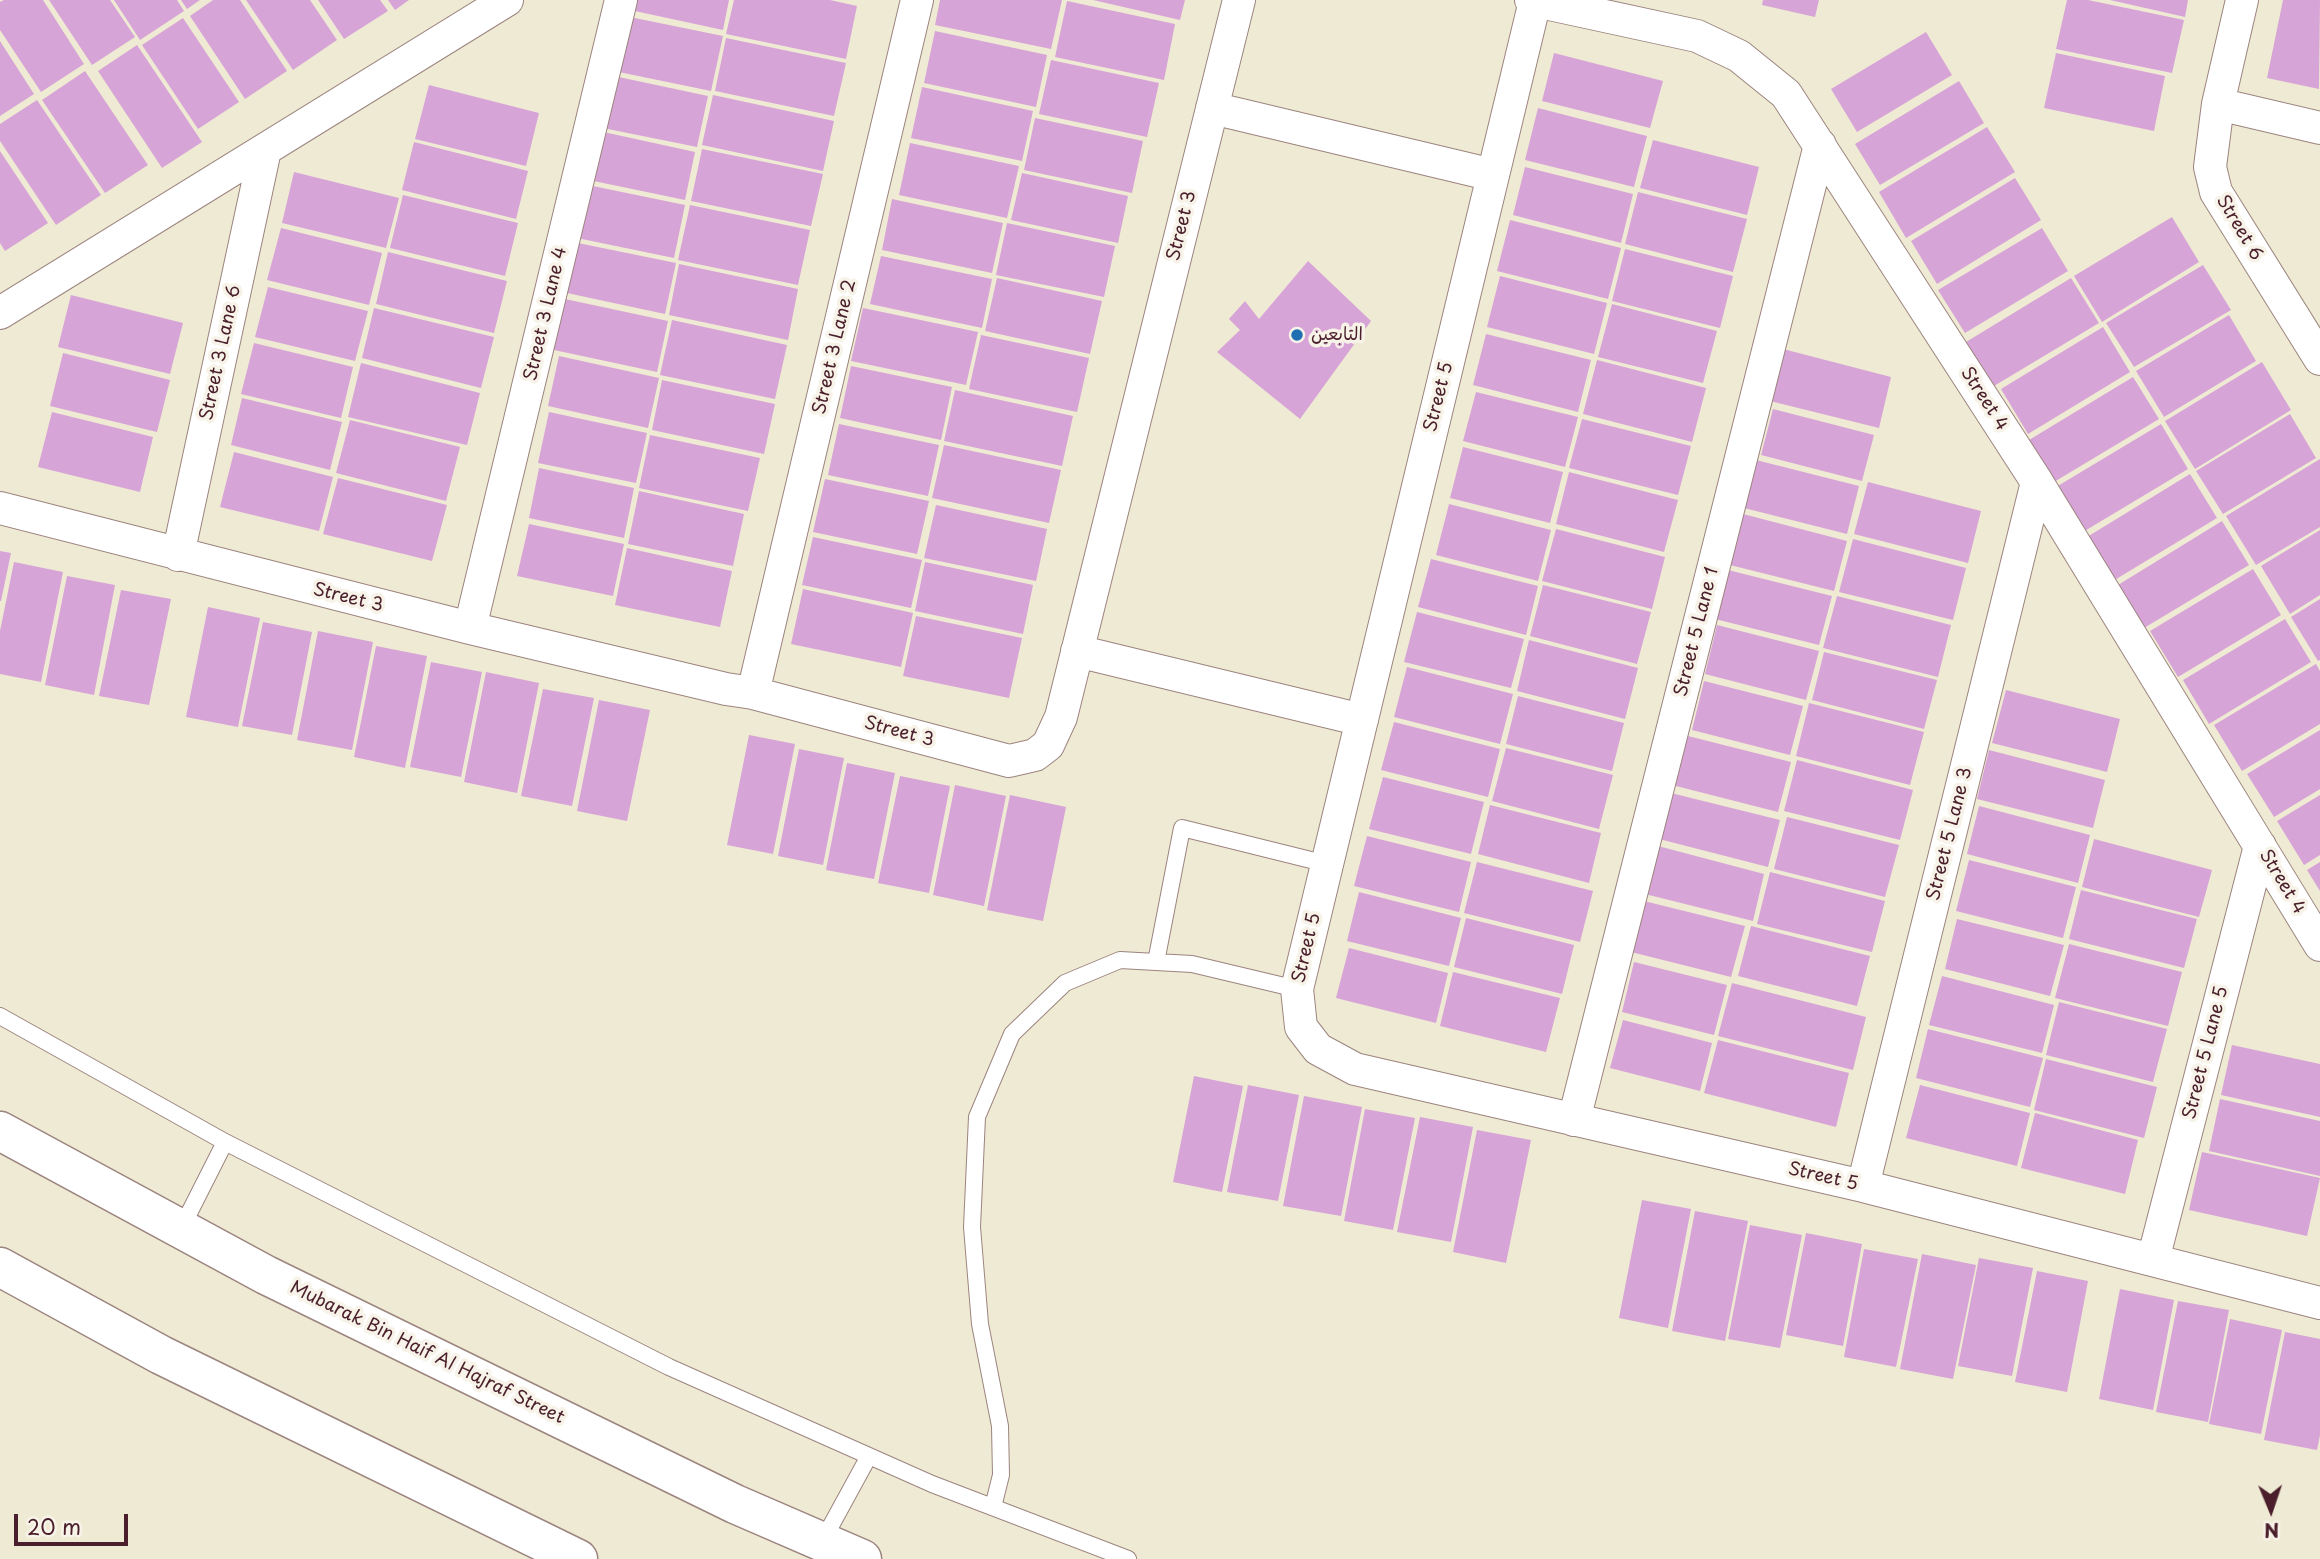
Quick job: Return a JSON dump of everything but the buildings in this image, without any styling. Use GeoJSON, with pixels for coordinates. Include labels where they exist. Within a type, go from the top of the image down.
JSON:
{"type":"FeatureCollection","features":[{"type":"Feature","properties":{"kind":"main road","name":"Mubarak Bin Haif Al Hajraf Street"},"geometry":{"type":"LineString","coordinates":[[0,1131],[266,1275],[735,1504],[862,1559]]}},
{"type":"Feature","properties":{"kind":"main road"},"geometry":{"type":"LineString","coordinates":[[0,1267],[161,1355],[578,1559]]}},
{"type":"Feature","properties":{"kind":"street"},"geometry":{"type":"LineString","coordinates":[[0,313],[507,0]]}},
{"type":"Feature","properties":{"kind":"street","name":"Street 3 Lane 4"},"geometry":{"type":"LineString","coordinates":[[470,628],[621,0]]}},
{"type":"Feature","properties":{"kind":"street","name":"Street 3 Lane 2"},"geometry":{"type":"LineString","coordinates":[[752,693],[917,0]]}},
{"type":"Feature","properties":{"kind":"street","name":"Street 3"},"geometry":{"type":"LineString","coordinates":[[0,508],[470,628],[752,693],[1009,761],[1035,755],[1048,745],[1060,717],[1239,0]]}},
{"type":"Feature","properties":{"kind":"street","name":"Street 6"},"geometry":{"type":"LineString","coordinates":[[2242,0],[2218,104],[2210,167],[2216,192],[2320,359]]}},
{"type":"Feature","properties":{"kind":"street","name":"Street 4"},"geometry":{"type":"LineString","coordinates":[[1533,1],[1697,36],[1739,56],[1786,94],[2037,482],[2320,945]]}},
{"type":"Feature","properties":{"kind":"street","name":"Street 5"},"geometry":{"type":"LineString","coordinates":[[1533,1],[1297,989],[1301,1027],[1318,1049],[1355,1069],[1863,1186],[2320,1303]]}},
{"type":"Feature","properties":{"kind":"street"},"geometry":{"type":"LineString","coordinates":[[2218,104],[2320,128]]}},
{"type":"Feature","properties":{"kind":"street"},"geometry":{"type":"LineString","coordinates":[[1212,108],[1493,175]]}},
{"type":"Feature","properties":{"kind":"street","name":"Street 5 Lane 1"},"geometry":{"type":"LineString","coordinates":[[1574,1120],[1820,145]]}},
{"type":"Feature","properties":{"kind":"street","name":"Street 3 Lane 6"},"geometry":{"type":"LineString","coordinates":[[178,555],[265,150]]}},
{"type":"Feature","properties":{"kind":"street","name":"Street 5 Lane 3"},"geometry":{"type":"LineString","coordinates":[[1863,1186],[2037,482]]}},
{"type":"Feature","properties":{"kind":"street"},"geometry":{"type":"LineString","coordinates":[[1077,651],[1362,720]]}},
{"type":"Feature","properties":{"kind":"street","name":"Street 5 Lane 5"},"geometry":{"type":"LineString","coordinates":[[2153,1260],[2260,846]]}},
{"type":"Feature","properties":{"kind":"lane"},"geometry":{"type":"LineString","coordinates":[[1156,962],[1182,828],[1327,864]]}},
{"type":"Feature","properties":{"kind":"lane"},"geometry":{"type":"LineString","coordinates":[[993,1507],[1001,1475],[1000,1426],[980,1324],[972,1227],[977,1117],[1012,1034],[1065,983],[1120,960],[1192,964],[1297,989]]}},
{"type":"Feature","properties":{"kind":"lane"},"geometry":{"type":"LineString","coordinates":[[0,1016],[225,1142],[669,1367],[869,1456],[1128,1559]]}},
{"type":"Feature","properties":{"kind":"lane"},"geometry":{"type":"LineString","coordinates":[[181,1229],[225,1142]]}},
{"type":"Feature","properties":{"kind":"lane"},"geometry":{"type":"LineString","coordinates":[[822,1542],[869,1456]]}},
{"type":"Feature","properties":{"kind":"place","name":"التابعين"},"geometry":{"type":"Point","coordinates":[1297,335]}}]}
